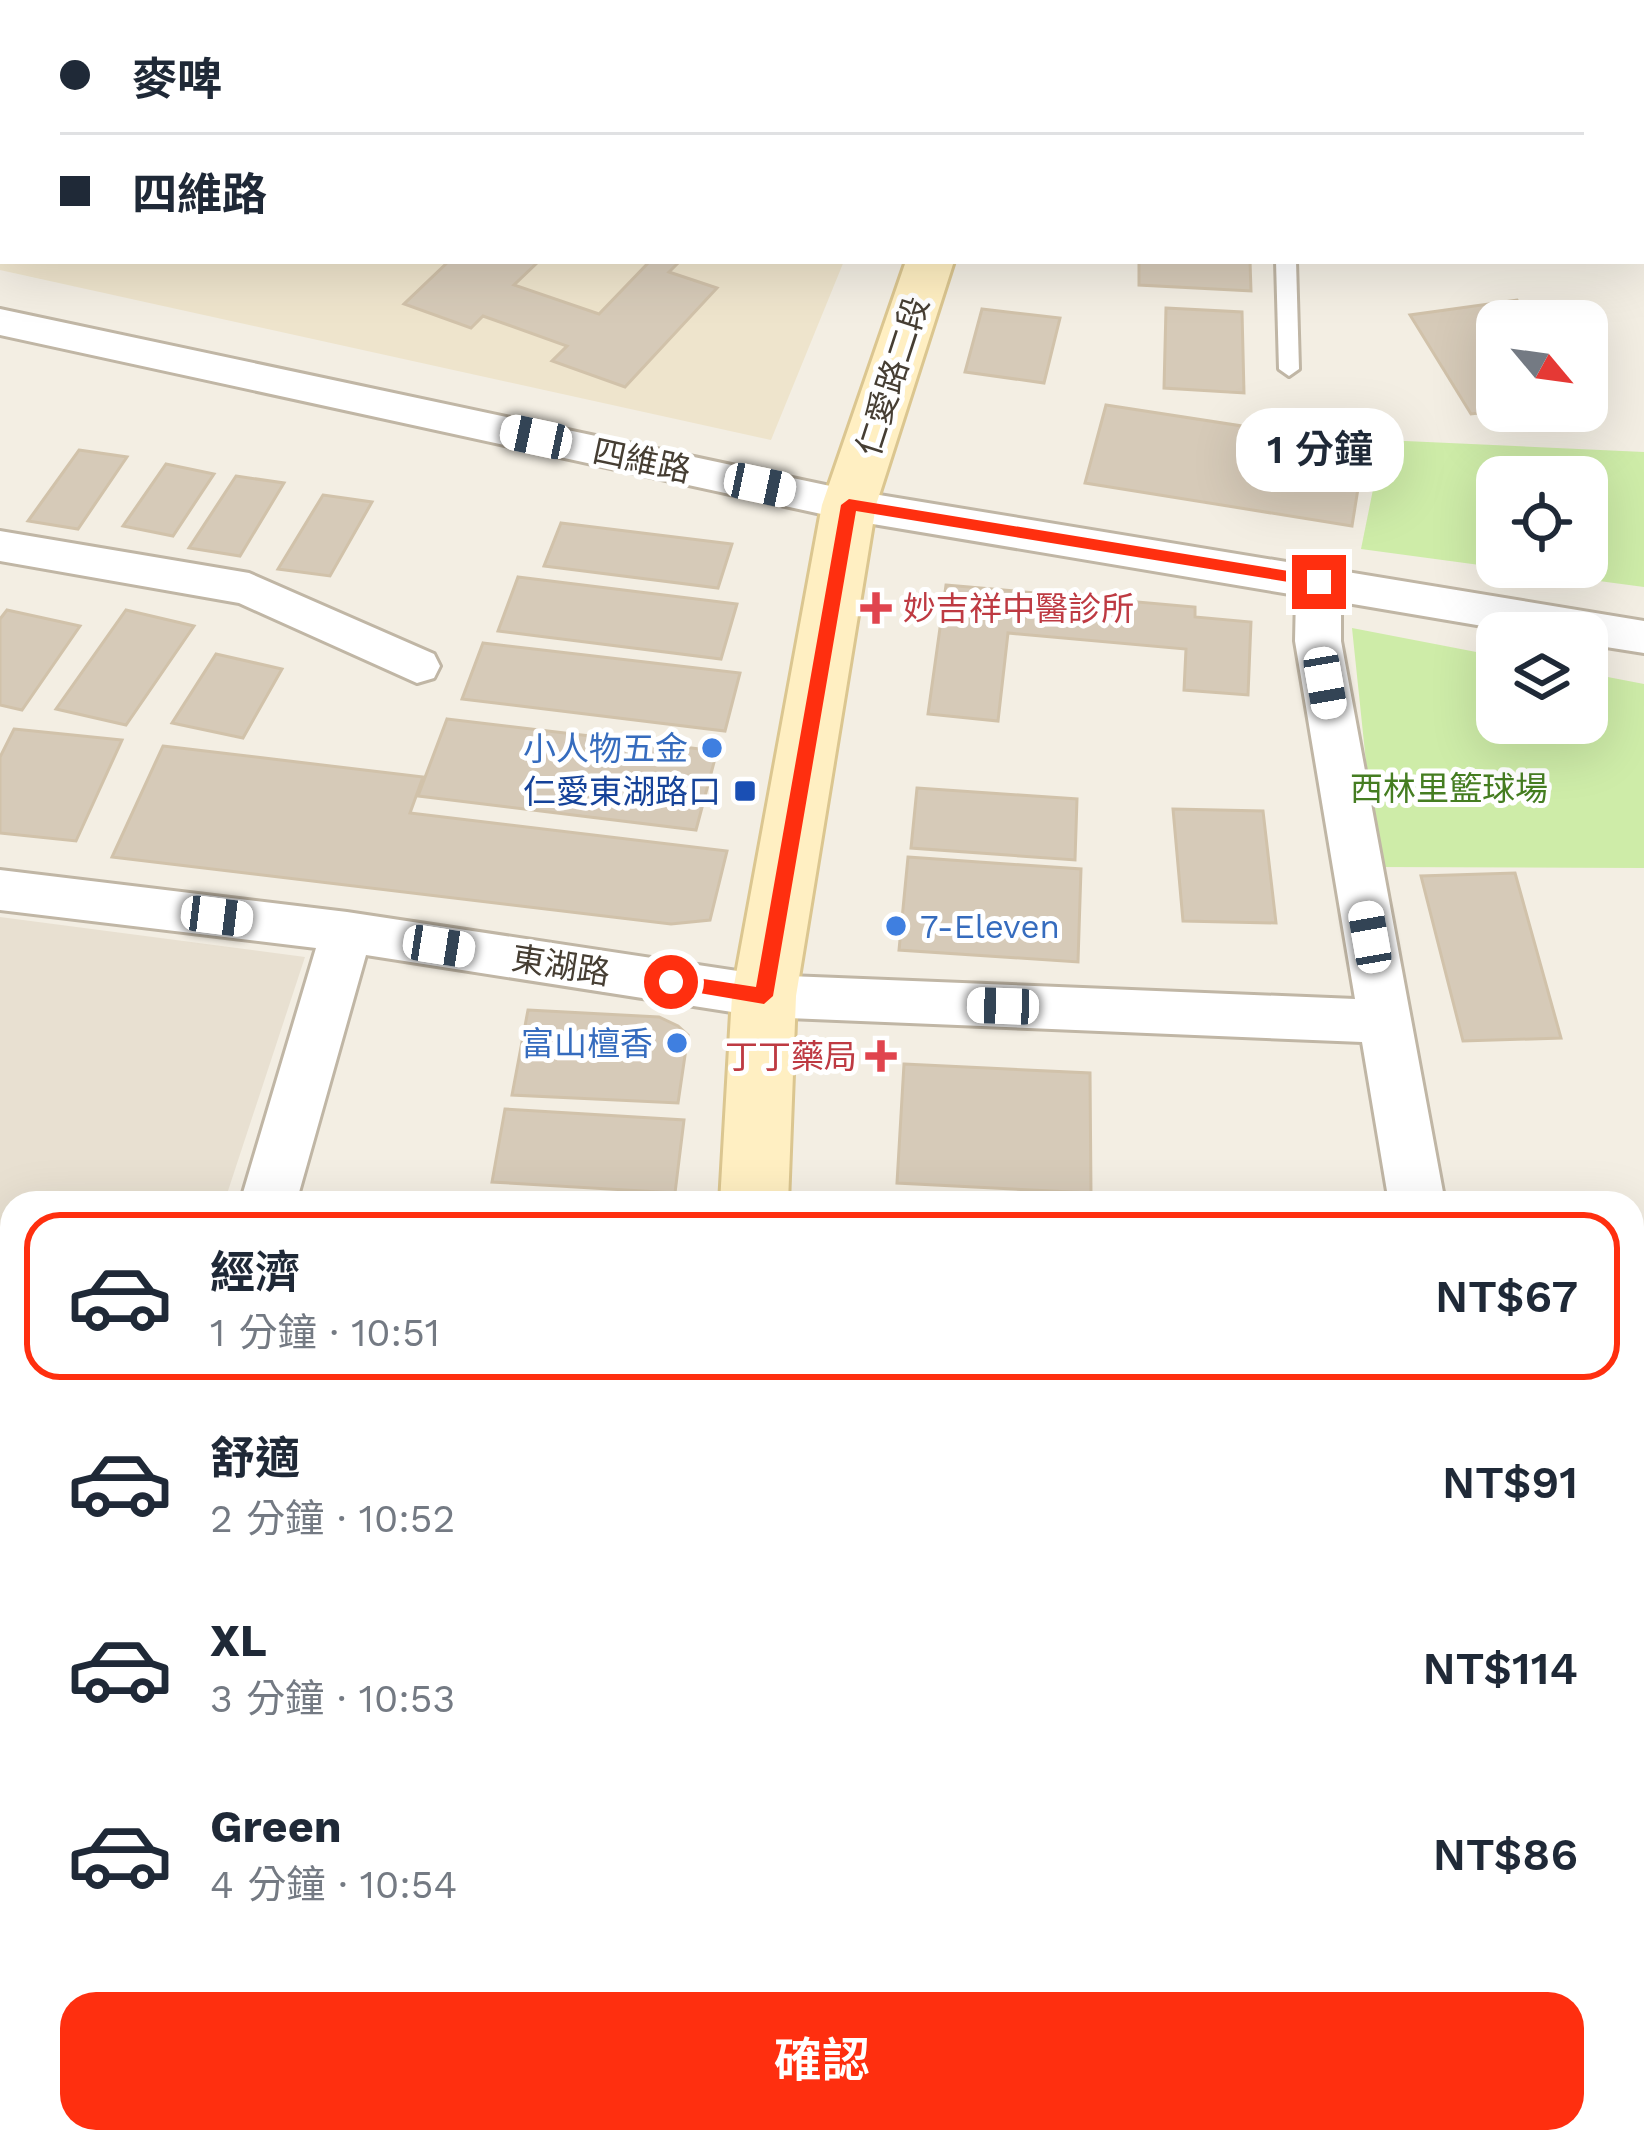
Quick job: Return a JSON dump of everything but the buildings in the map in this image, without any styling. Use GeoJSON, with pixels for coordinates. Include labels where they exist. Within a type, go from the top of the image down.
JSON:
{"type":"FeatureCollection","features":[{"type":"Feature","properties":{"kind":"main road","name":"仁愛路二段"},"geometry":{"type":"LineString","coordinates":[[755,1191],[764,996],[849,505],[929,264]]}},
{"type":"Feature","properties":{"kind":"street","name":"四維路"},"geometry":{"type":"LineString","coordinates":[[0,322],[849,505],[1644,637]]}},
{"type":"Feature","properties":{"kind":"street"},"geometry":{"type":"LineString","coordinates":[[0,546],[250,589],[417,666]]}},
{"type":"Feature","properties":{"kind":"street"},"geometry":{"type":"LineString","coordinates":[[1319,582],[1318,641],[1415,1191]]}},
{"type":"Feature","properties":{"kind":"street","name":"東湖路"},"geometry":{"type":"LineString","coordinates":[[0,890],[346,932],[764,996],[1385,1022]]}},
{"type":"Feature","properties":{"kind":"street"},"geometry":{"type":"LineString","coordinates":[[271,1191],[346,932]]}},
{"type":"Feature","properties":{"kind":"lane"},"geometry":{"type":"LineString","coordinates":[[1286,264],[1289,369]]}},
{"type":"Feature","properties":{"kind":"shaded area"},"geometry":{"type":"Polygon","coordinates":[[[0,264],[843,264],[771,440],[0,270],[0,264]]]}},
{"type":"Feature","properties":{"kind":"shaded area"},"geometry":{"type":"Polygon","coordinates":[[[0,917],[305,957],[228,1191],[0,1191],[0,917]]]}},
{"type":"Feature","properties":{"kind":"green space"},"geometry":{"type":"Polygon","coordinates":[[[1383,440],[1644,452],[1644,587],[1608,582],[1608,456],[1476,456],[1476,564],[1361,549],[1383,440]]]}},
{"type":"Feature","properties":{"kind":"green space","name":"西林里籃球場"},"geometry":{"type":"Polygon","coordinates":[[[1352,628],[1476,652],[1476,744],[1608,744],[1608,677],[1644,684],[1644,868],[1377,867],[1352,628]]]}},
{"type":"Feature","properties":{"kind":"place","name":"妙吉祥中醫診所"},"geometry":{"type":"Point","coordinates":[876,608]}},
{"type":"Feature","properties":{"kind":"place","name":"小人物五金"},"geometry":{"type":"Point","coordinates":[712,748]}},
{"type":"Feature","properties":{"kind":"place","name":"仁愛東湖路口"},"geometry":{"type":"Point","coordinates":[745,791]}},
{"type":"Feature","properties":{"kind":"place","name":"7-Eleven"},"geometry":{"type":"Point","coordinates":[896,926]}},
{"type":"Feature","properties":{"kind":"place","name":"富山檀香"},"geometry":{"type":"Point","coordinates":[677,1043]}},
{"type":"Feature","properties":{"kind":"place","name":"丁丁藥局"},"geometry":{"type":"Point","coordinates":[881,1056]}},
{"type":"Feature","properties":{"kind":"route"},"geometry":{"type":"LineString","coordinates":[[671,982],[764,996],[849,505],[1319,582]]}}]}
